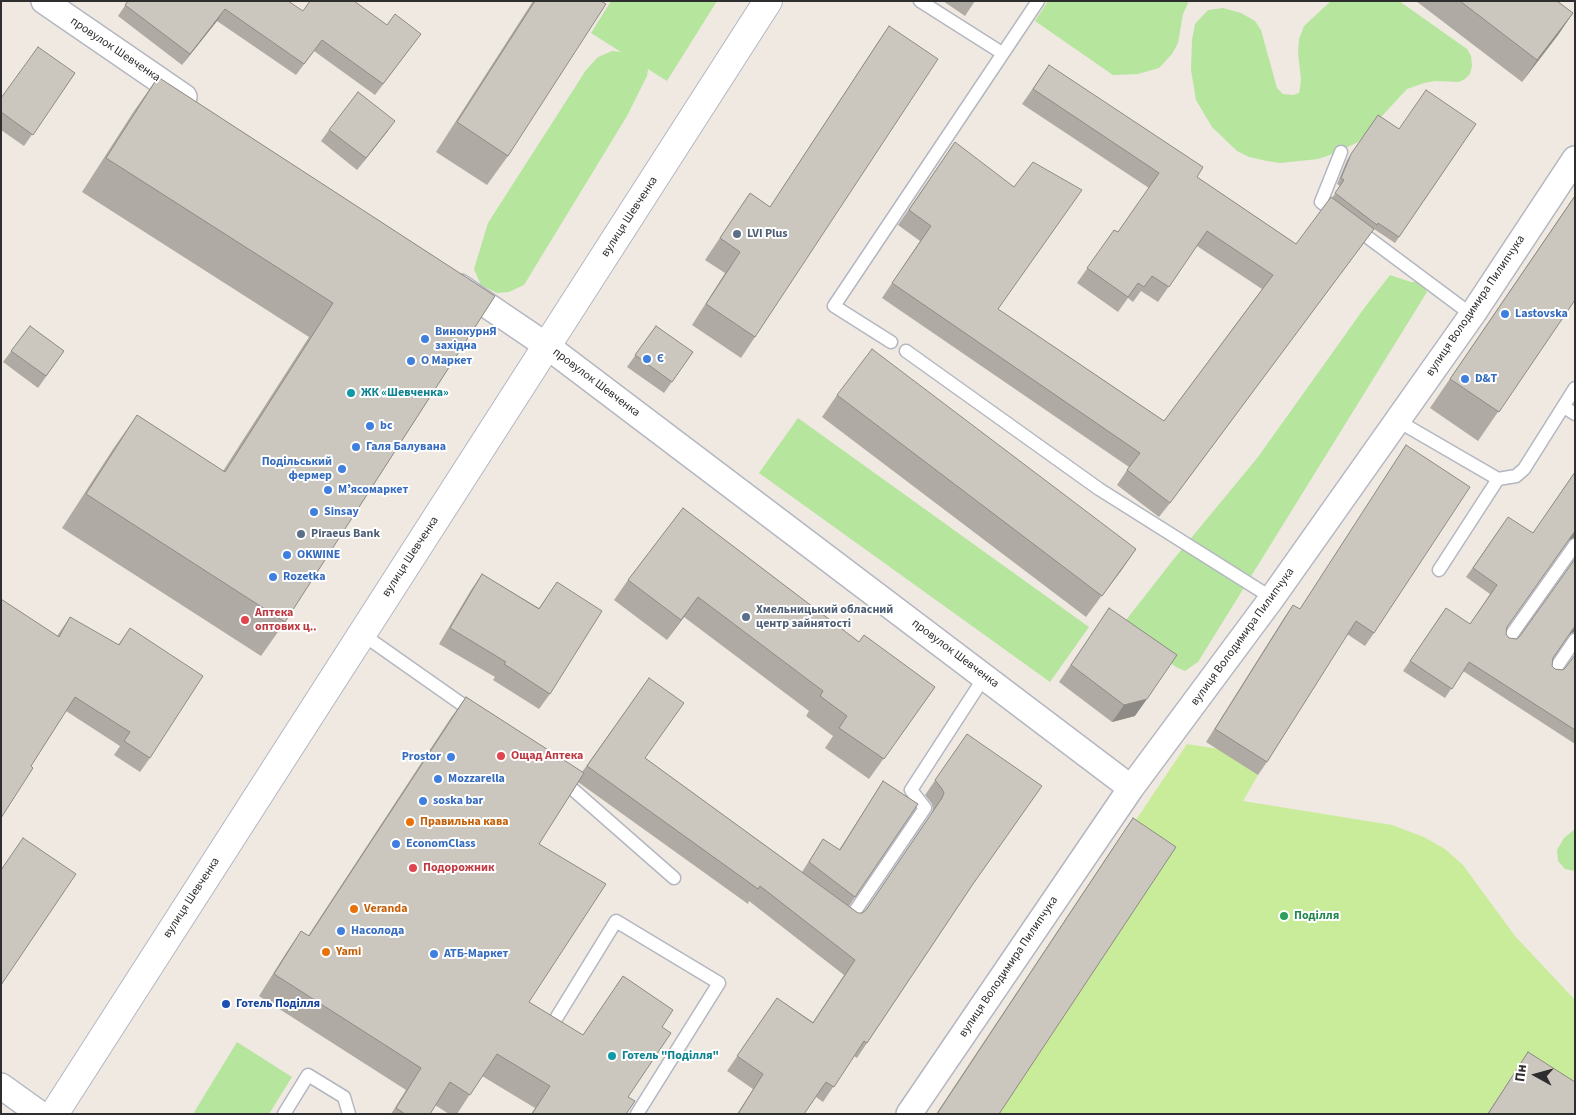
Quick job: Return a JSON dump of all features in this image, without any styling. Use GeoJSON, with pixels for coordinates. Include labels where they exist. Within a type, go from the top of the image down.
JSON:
{"type":"FeatureCollection","features":[{"type":"Feature","properties":{"kind":"main road","name":"вулиця Шевченка"},"geometry":{"type":"LineString","coordinates":[[54,1114],[768,1]]}},
{"type":"Feature","properties":{"kind":"street","name":"провулок Шевченка"},"geometry":{"type":"LineString","coordinates":[[44,1],[200,108]]}},
{"type":"Feature","properties":{"kind":"street","name":"вулиця Володимира Пилипчука"},"geometry":{"type":"LineString","coordinates":[[909,1114],[1132,788],[1272,598],[1472,315],[1575,159]]}},
{"type":"Feature","properties":{"kind":"street","name":"провулок Шевченка"},"geometry":{"type":"LineString","coordinates":[[439,272],[547,346],[1132,788]]}},
{"type":"Feature","properties":{"kind":"street"},"geometry":{"type":"LineString","coordinates":[[1,1086],[40,1114]]}},
{"type":"Feature","properties":{"kind":"lane"},"geometry":{"type":"LineString","coordinates":[[920,1],[1002,53]]}},
{"type":"Feature","properties":{"kind":"lane"},"geometry":{"type":"LineString","coordinates":[[891,342],[834,306],[1038,1]]}},
{"type":"Feature","properties":{"kind":"lane"},"geometry":{"type":"LineString","coordinates":[[1341,152],[1321,202],[1472,315]]}},
{"type":"Feature","properties":{"kind":"lane"},"geometry":{"type":"LineString","coordinates":[[906,351],[1100,488],[1272,598]]}},
{"type":"Feature","properties":{"kind":"lane"},"geometry":{"type":"LineString","coordinates":[[1398,421],[1498,479],[1516,476],[1524,469],[1569,410],[1575,388]]}},
{"type":"Feature","properties":{"kind":"lane"},"geometry":{"type":"LineString","coordinates":[[1439,570],[1498,479]]}},
{"type":"Feature","properties":{"kind":"lane"},"geometry":{"type":"LineString","coordinates":[[1508,641],[1575,545]]}},
{"type":"Feature","properties":{"kind":"lane"},"geometry":{"type":"LineString","coordinates":[[362,634],[480,717]]}},
{"type":"Feature","properties":{"kind":"lane"},"geometry":{"type":"LineString","coordinates":[[1553,672],[1575,640]]}},
{"type":"Feature","properties":{"kind":"lane"},"geometry":{"type":"LineString","coordinates":[[833,908],[849,920],[925,808],[911,790],[984,676]]}},
{"type":"Feature","properties":{"kind":"lane"},"geometry":{"type":"LineString","coordinates":[[554,774],[575,790],[674,878]]}},
{"type":"Feature","properties":{"kind":"lane"},"geometry":{"type":"LineString","coordinates":[[557,1017],[616,921],[719,983],[636,1114]]}},
{"type":"Feature","properties":{"kind":"lane"},"geometry":{"type":"LineString","coordinates":[[284,1114],[308,1075],[344,1098],[349,1114]]}},
{"type":"Feature","properties":{"kind":"green space"},"geometry":{"type":"Polygon","coordinates":[[[611,1],[717,1],[667,81],[648,69],[647,76],[627,116],[524,285],[509,292],[497,293],[481,285],[474,269],[488,223],[586,70],[598,57],[612,51],[621,52],[591,33],[611,1]]]}},
{"type":"Feature","properties":{"kind":"green space"},"geometry":{"type":"Polygon","coordinates":[[[1048,1],[1189,1],[1183,14],[1178,43],[1172,54],[1159,68],[1138,74],[1113,75],[1035,21],[1048,1]]]}},
{"type":"Feature","properties":{"kind":"green space"},"geometry":{"type":"Polygon","coordinates":[[[1331,1],[1399,1],[1467,49],[1471,56],[1472,66],[1470,74],[1459,82],[1435,81],[1407,89],[1358,142],[1318,159],[1280,163],[1249,157],[1237,151],[1212,127],[1196,100],[1191,70],[1192,40],[1195,24],[1208,10],[1223,8],[1241,13],[1255,21],[1261,30],[1277,88],[1283,94],[1293,95],[1299,93],[1300,88],[1301,79],[1298,53],[1299,39],[1304,26],[1331,1]]]}},
{"type":"Feature","properties":{"kind":"green space"},"geometry":{"type":"Polygon","coordinates":[[[1390,275],[1411,282],[1421,282],[1427,292],[1198,662],[1185,671],[1176,667],[1125,630],[1126,620],[1258,457],[1390,275]]]}},
{"type":"Feature","properties":{"kind":"green space"},"geometry":{"type":"Polygon","coordinates":[[[798,418],[1089,627],[1050,682],[759,473],[798,418]]]}},
{"type":"Feature","properties":{"kind":"green space","name":"Поділля"},"geometry":{"type":"Polygon","coordinates":[[[1187,744],[1219,749],[1258,775],[1243,801],[1392,825],[1424,837],[1445,849],[1463,865],[1515,936],[1575,1000],[1575,1114],[1513,1074],[1487,1114],[936,1114],[1118,840],[1121,842],[1187,744]]]}},
{"type":"Feature","properties":{"kind":"green space"},"geometry":{"type":"Polygon","coordinates":[[[1575,829],[1575,871],[1565,869],[1558,861],[1557,850],[1564,838],[1575,829]]]}},
{"type":"Feature","properties":{"kind":"green space"},"geometry":{"type":"Polygon","coordinates":[[[237,1042],[292,1077],[269,1114],[193,1114],[237,1042]]]}},
{"type":"Feature","properties":{"kind":"building"},"geometry":{"type":"Polygon","coordinates":[[[128,1],[288,1],[303,11],[310,1],[354,1],[387,25],[395,14],[421,34],[383,84],[322,40],[304,64],[225,9],[190,54],[125,5],[128,1]]]}},
{"type":"Feature","properties":{"kind":"building"},"geometry":{"type":"Polygon","coordinates":[[[535,1],[601,1],[606,4],[508,156],[457,122],[535,1]]]}},
{"type":"Feature","properties":{"kind":"building"},"geometry":{"type":"Polygon","coordinates":[[[1460,1],[1557,1],[1573,13],[1537,60],[1460,1]]]}},
{"type":"Feature","properties":{"kind":"building"},"geometry":{"type":"Polygon","coordinates":[[[889,26],[938,59],[755,337],[706,304],[740,252],[720,238],[750,193],[770,207],[889,26]]]}},
{"type":"Feature","properties":{"kind":"building"},"geometry":{"type":"Polygon","coordinates":[[[38,47],[75,73],[33,135],[1,112],[1,98],[38,47]]]}},
{"type":"Feature","properties":{"kind":"building"},"geometry":{"type":"Polygon","coordinates":[[[1049,65],[1203,167],[1197,177],[1296,244],[1331,197],[1374,229],[1170,503],[1127,470],[1140,453],[892,283],[931,226],[909,210],[955,142],[1014,187],[1033,162],[1082,190],[998,309],[1164,421],[1273,275],[1207,231],[1169,287],[1152,276],[1144,287],[1138,283],[1128,297],[1087,268],[1114,230],[1118,232],[1159,173],[1033,89],[1049,65]]]}},
{"type":"Feature","properties":{"kind":"building","name":"ЖК «Шевченка»"},"geometry":{"type":"Polygon","coordinates":[[[158,77],[495,296],[285,622],[86,494],[137,415],[225,472],[333,303],[106,158],[158,77]]]}},
{"type":"Feature","properties":{"kind":"building"},"geometry":{"type":"Polygon","coordinates":[[[1426,90],[1476,124],[1399,237],[1378,223],[1377,225],[1335,193],[1344,180],[1341,178],[1351,154],[1378,115],[1399,129],[1426,90]]]}},
{"type":"Feature","properties":{"kind":"building"},"geometry":{"type":"Polygon","coordinates":[[[358,92],[395,121],[366,158],[329,130],[358,92]]]}},
{"type":"Feature","properties":{"kind":"building"},"geometry":{"type":"Polygon","coordinates":[[[1575,196],[1575,300],[1499,412],[1450,379],[1575,196]]]}},
{"type":"Feature","properties":{"kind":"building"},"geometry":{"type":"Polygon","coordinates":[[[30,326],[64,351],[46,376],[11,351],[30,326]]]}},
{"type":"Feature","properties":{"kind":"building"},"geometry":{"type":"Polygon","coordinates":[[[656,326],[693,352],[672,382],[635,355],[656,326]]]}},
{"type":"Feature","properties":{"kind":"building"},"geometry":{"type":"Polygon","coordinates":[[[872,349],[1136,549],[1102,596],[837,395],[872,349]]]}},
{"type":"Feature","properties":{"kind":"building"},"geometry":{"type":"Polygon","coordinates":[[[1406,445],[1470,487],[1374,633],[1356,621],[1267,762],[1215,729],[1293,605],[1300,609],[1406,445]]]}},
{"type":"Feature","properties":{"kind":"building"},"geometry":{"type":"Polygon","coordinates":[[[1575,472],[1575,531],[1507,627],[1506,634],[1509,638],[1517,639],[1520,636],[1575,559],[1575,626],[1553,658],[1552,666],[1555,669],[1563,670],[1575,655],[1575,730],[1469,662],[1452,689],[1410,661],[1446,608],[1470,624],[1497,585],[1473,568],[1508,517],[1533,533],[1575,472]]]}},
{"type":"Feature","properties":{"kind":"building"},"geometry":{"type":"Polygon","coordinates":[[[683,508],[859,642],[864,635],[935,687],[884,759],[839,728],[847,716],[820,696],[823,691],[698,597],[681,620],[628,580],[683,508]]]}},
{"type":"Feature","properties":{"kind":"building"},"geometry":{"type":"Polygon","coordinates":[[[482,574],[539,609],[557,582],[602,611],[550,694],[504,664],[506,662],[450,628],[482,574]]]}},
{"type":"Feature","properties":{"kind":"building"},"geometry":{"type":"Polygon","coordinates":[[[1,599],[59,637],[70,617],[119,645],[130,628],[203,676],[150,758],[124,741],[130,732],[75,697],[31,766],[33,768],[1,818],[1,599]]]}},
{"type":"Feature","properties":{"kind":"building"},"geometry":{"type":"Polygon","coordinates":[[[1109,608],[1177,655],[1147,699],[1124,705],[1071,665],[1109,608]]]}},
{"type":"Feature","properties":{"kind":"building"},"geometry":{"type":"Polygon","coordinates":[[[649,678],[684,703],[645,758],[858,913],[866,910],[942,798],[944,793],[935,780],[967,734],[1042,786],[973,884],[867,1043],[864,1041],[834,1087],[826,1082],[804,1114],[738,1114],[763,1074],[737,1056],[777,998],[813,1023],[855,960],[760,886],[758,889],[587,766],[649,678]]]}},
{"type":"Feature","properties":{"kind":"building"},"geometry":{"type":"Polygon","coordinates":[[[466,697],[584,773],[539,844],[606,884],[529,1002],[583,1035],[623,976],[673,1010],[662,1027],[671,1033],[628,1097],[635,1101],[626,1114],[532,1114],[550,1086],[497,1054],[470,1095],[450,1082],[430,1114],[405,1114],[396,1108],[421,1068],[274,974],[301,931],[309,936],[466,697]]]}},
{"type":"Feature","properties":{"kind":"building"},"geometry":{"type":"Polygon","coordinates":[[[883,781],[918,804],[855,897],[809,862],[823,839],[840,850],[883,781]]]}},
{"type":"Feature","properties":{"kind":"building"},"geometry":{"type":"Polygon","coordinates":[[[1133,818],[1176,847],[999,1114],[937,1114],[1133,818]]]}},
{"type":"Feature","properties":{"kind":"building"},"geometry":{"type":"Polygon","coordinates":[[[23,838],[76,874],[1,985],[1,870],[23,838]]]}},
{"type":"Feature","properties":{"kind":"building"},"geometry":{"type":"Polygon","coordinates":[[[1528,1052],[1575,1082],[1575,1114],[1488,1114],[1528,1052]]]}},
{"type":"Feature","properties":{"kind":"place","name":"LVI Plus"},"geometry":{"type":"Point","coordinates":[737,234]}},
{"type":"Feature","properties":{"kind":"place","name":"Lastovska"},"geometry":{"type":"Point","coordinates":[1505,314]}},
{"type":"Feature","properties":{"kind":"place","name":"ВинокурнЯ західна"},"geometry":{"type":"Point","coordinates":[425,339]}},
{"type":"Feature","properties":{"kind":"place","name":"Є"},"geometry":{"type":"Point","coordinates":[647,359]}},
{"type":"Feature","properties":{"kind":"place","name":"О Маркет"},"geometry":{"type":"Point","coordinates":[411,361]}},
{"type":"Feature","properties":{"kind":"place","name":"D&T"},"geometry":{"type":"Point","coordinates":[1465,379]}},
{"type":"Feature","properties":{"kind":"place","name":"ЖК «Шевченка»"},"geometry":{"type":"Point","coordinates":[351,393]}},
{"type":"Feature","properties":{"kind":"place","name":"bc"},"geometry":{"type":"Point","coordinates":[370,426]}},
{"type":"Feature","properties":{"kind":"place","name":"Галя Балувана"},"geometry":{"type":"Point","coordinates":[356,447]}},
{"type":"Feature","properties":{"kind":"place","name":"Подільський фермер"},"geometry":{"type":"Point","coordinates":[342,469]}},
{"type":"Feature","properties":{"kind":"place","name":"Мʼясомаркет"},"geometry":{"type":"Point","coordinates":[328,490]}},
{"type":"Feature","properties":{"kind":"place","name":"Sinsay"},"geometry":{"type":"Point","coordinates":[314,512]}},
{"type":"Feature","properties":{"kind":"place","name":"Piraeus Bank"},"geometry":{"type":"Point","coordinates":[301,534]}},
{"type":"Feature","properties":{"kind":"place","name":"OKWINE"},"geometry":{"type":"Point","coordinates":[287,555]}},
{"type":"Feature","properties":{"kind":"place","name":"Rozetka"},"geometry":{"type":"Point","coordinates":[273,577]}},
{"type":"Feature","properties":{"kind":"place","name":"Хмельницький обласний центр зайнятості"},"geometry":{"type":"Point","coordinates":[746,617]}},
{"type":"Feature","properties":{"kind":"place","name":"Аптека оптових ц‥"},"geometry":{"type":"Point","coordinates":[245,620]}},
{"type":"Feature","properties":{"kind":"place","name":"Ощад Аптека"},"geometry":{"type":"Point","coordinates":[501,756]}},
{"type":"Feature","properties":{"kind":"place","name":"Prostor"},"geometry":{"type":"Point","coordinates":[451,757]}},
{"type":"Feature","properties":{"kind":"place","name":"Mozzarella"},"geometry":{"type":"Point","coordinates":[438,779]}},
{"type":"Feature","properties":{"kind":"place","name":"soska bar"},"geometry":{"type":"Point","coordinates":[423,801]}},
{"type":"Feature","properties":{"kind":"place","name":"Правильна кава"},"geometry":{"type":"Point","coordinates":[410,822]}},
{"type":"Feature","properties":{"kind":"place","name":"EconomClass"},"geometry":{"type":"Point","coordinates":[396,844]}},
{"type":"Feature","properties":{"kind":"place","name":"Подорожник"},"geometry":{"type":"Point","coordinates":[413,868]}},
{"type":"Feature","properties":{"kind":"place","name":"Veranda"},"geometry":{"type":"Point","coordinates":[354,909]}},
{"type":"Feature","properties":{"kind":"place","name":"Поділля"},"geometry":{"type":"Point","coordinates":[1284,916]}},
{"type":"Feature","properties":{"kind":"place","name":"Насолода"},"geometry":{"type":"Point","coordinates":[341,931]}},
{"type":"Feature","properties":{"kind":"place","name":"Yami"},"geometry":{"type":"Point","coordinates":[326,952]}},
{"type":"Feature","properties":{"kind":"place","name":"АТБ-Маркет"},"geometry":{"type":"Point","coordinates":[434,954]}},
{"type":"Feature","properties":{"kind":"place","name":"Готель Поділля"},"geometry":{"type":"Point","coordinates":[226,1004]}},
{"type":"Feature","properties":{"kind":"place","name":"Готель \"Поділля\""},"geometry":{"type":"Point","coordinates":[612,1056]}}]}
